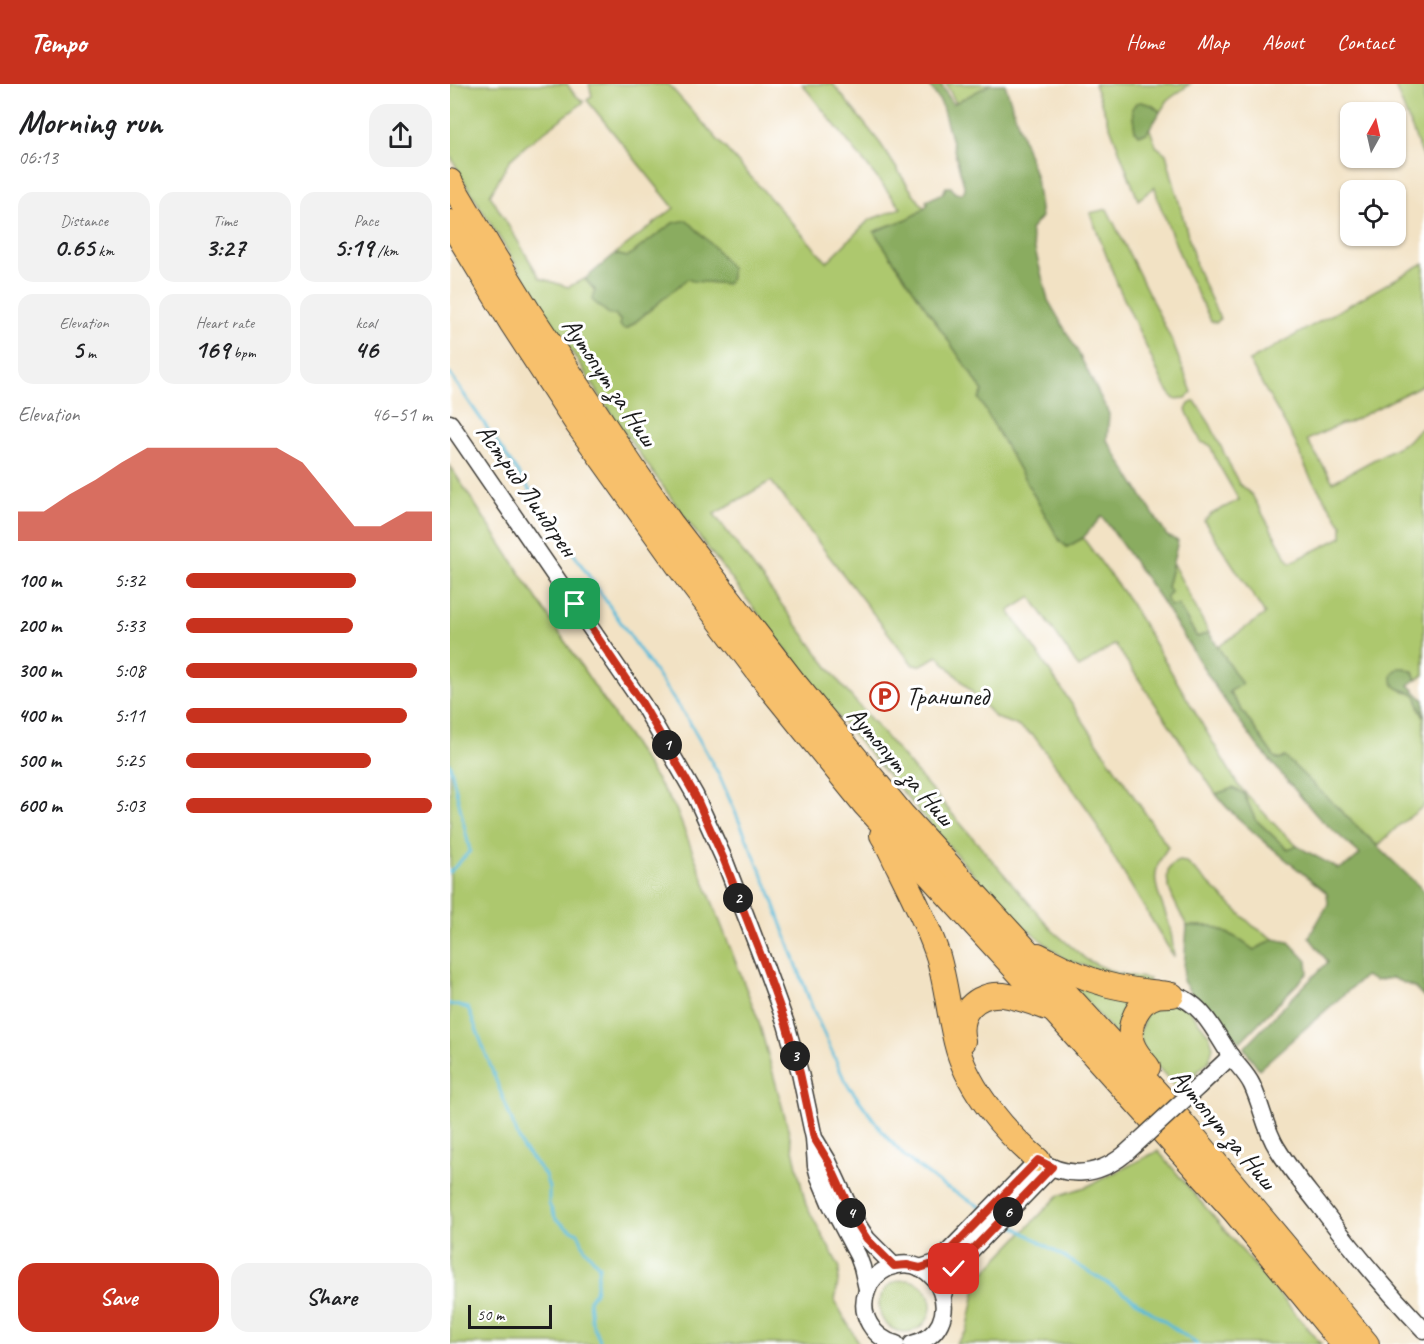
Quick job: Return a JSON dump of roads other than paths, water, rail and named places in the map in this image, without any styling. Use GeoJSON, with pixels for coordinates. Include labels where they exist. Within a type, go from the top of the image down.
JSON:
{"type":"FeatureCollection","features":[{"type":"Feature","properties":{"kind":"highway","name":"Аутопут за Ниш"},"geometry":{"type":"LineString","coordinates":[[450,180],[531,315],[671,524],[792,681],[902,814],[1159,1095],[1367,1344]]}},
{"type":"Feature","properties":{"kind":"highway","name":"Аутопут за Ниш"},"geometry":{"type":"LineString","coordinates":[[450,222],[512,324],[577,424],[687,578],[771,689],[865,805],[1234,1211],[1343,1344]]}},
{"type":"Feature","properties":{"kind":"highway"},"geometry":{"type":"LineString","coordinates":[[865,805],[916,900],[933,941],[945,982],[958,1050],[968,1075],[1010,1135],[1041,1161]]}},
{"type":"Feature","properties":{"kind":"highway"},"geometry":{"type":"LineString","coordinates":[[1023,948],[1100,983],[1172,995]]}},
{"type":"Feature","properties":{"kind":"highway"},"geometry":{"type":"LineString","coordinates":[[1172,995],[1157,996],[1141,1006],[1134,1016],[1131,1029],[1132,1041],[1137,1053],[1206,1138],[1231,1182]]}},
{"type":"Feature","properties":{"kind":"highway"},"geometry":{"type":"LineString","coordinates":[[1041,1161],[986,1087],[969,1060],[962,1035],[962,1022],[972,1005],[992,996],[1007,996],[1052,1009]]}},
{"type":"Feature","properties":{"kind":"street","name":"Астрид Линдгрен"},"geometry":{"type":"LineString","coordinates":[[450,423],[642,703],[695,795],[724,860],[786,1024],[800,1073],[814,1138],[819,1177],[862,1267],[867,1289],[864,1306],[868,1322],[878,1335],[896,1344]]}},
{"type":"Feature","properties":{"kind":"street"},"geometry":{"type":"LineString","coordinates":[[1172,995],[1183,998],[1210,1024],[1252,1083],[1268,1132],[1286,1161],[1345,1240],[1424,1330]]}},
{"type":"Feature","properties":{"kind":"street"},"geometry":{"type":"LineString","coordinates":[[920,1268],[936,1263],[971,1240],[1025,1184],[1041,1161],[1074,1172],[1093,1171],[1114,1163],[1231,1056]]}},
{"type":"Feature","properties":{"kind":"street","name":"Астрид Линдгрен"},"geometry":{"type":"LineString","coordinates":[[814,1138],[828,1161],[856,1222],[867,1239],[894,1266]]}},
{"type":"Feature","properties":{"kind":"street"},"geometry":{"type":"LineString","coordinates":[[943,1295],[949,1276],[971,1240]]}},
{"type":"Feature","properties":{"kind":"street"},"geometry":{"type":"LineString","coordinates":[[867,1289],[875,1277],[894,1266],[907,1265],[920,1268],[932,1276],[943,1295],[944,1311],[938,1327],[926,1339],[912,1344]]}},
{"type":"Feature","properties":{"kind":"waterway"},"geometry":{"type":"LineString","coordinates":[[450,374],[690,723],[719,775],[770,892],[812,1007],[845,1081],[882,1131],[905,1157],[942,1185],[983,1208]]}},
{"type":"Feature","properties":{"kind":"waterway"},"geometry":{"type":"LineString","coordinates":[[450,764],[470,851],[450,872]]}},
{"type":"Feature","properties":{"kind":"waterway"},"geometry":{"type":"LineString","coordinates":[[450,1004],[468,1008],[522,1147],[545,1175],[549,1188],[549,1204],[556,1219],[578,1233],[585,1249],[599,1266],[595,1292],[589,1300],[591,1320],[601,1344]]}},
{"type":"Feature","properties":{"kind":"waterway"},"geometry":{"type":"LineString","coordinates":[[1007,1222],[1127,1295],[1197,1344]]}},
{"type":"Feature","properties":{"kind":"place","name":"Траншпед"},"geometry":{"type":"Point","coordinates":[885,696]}}]}
